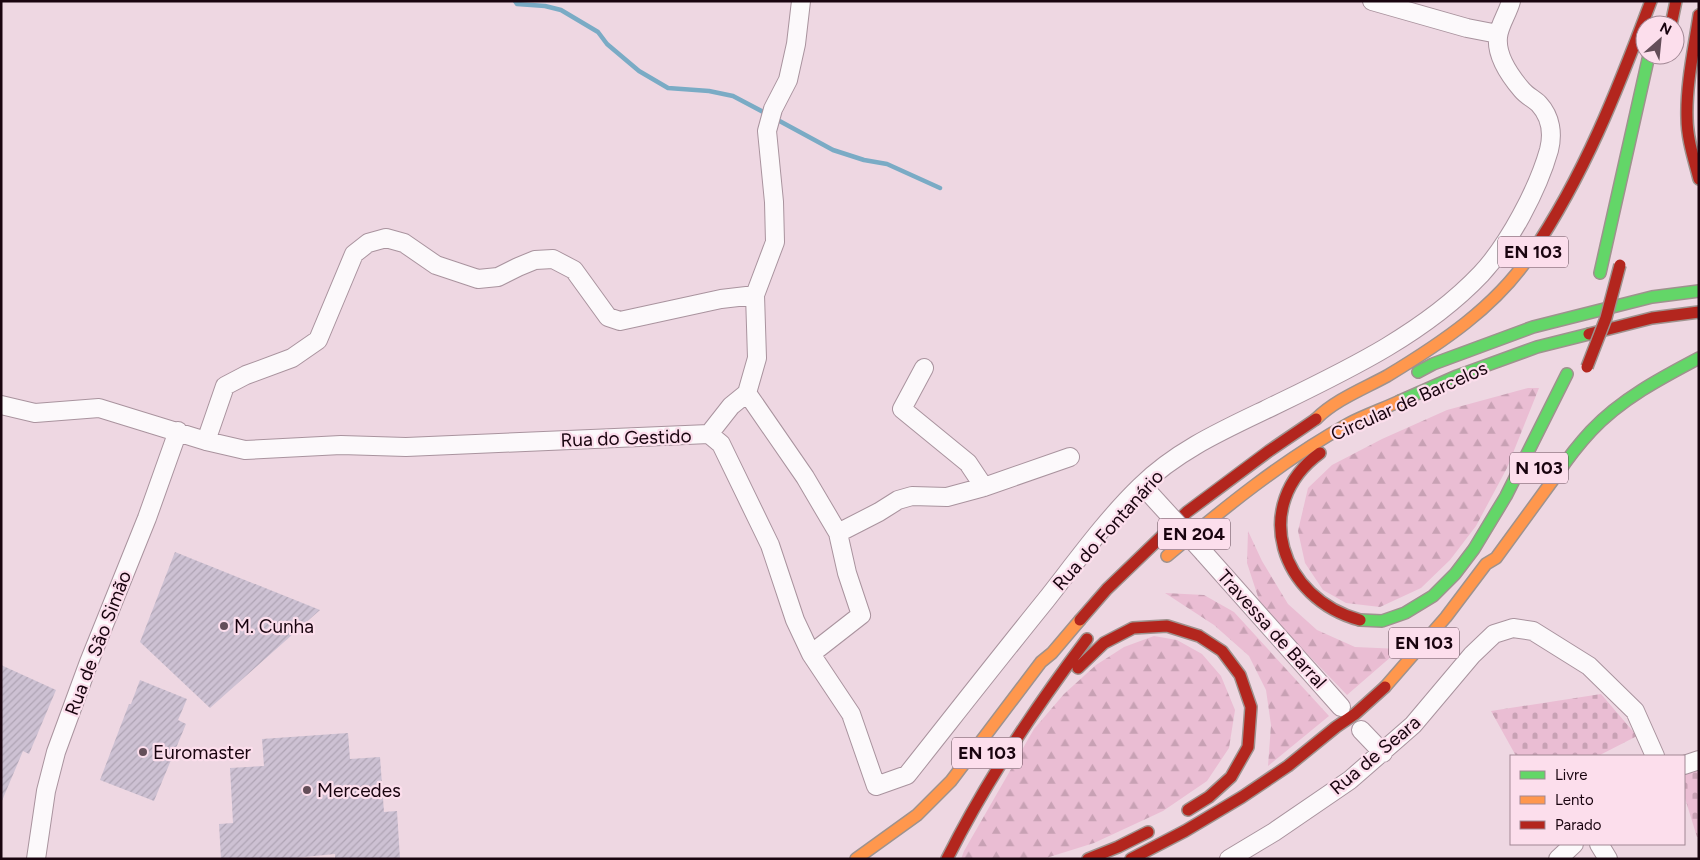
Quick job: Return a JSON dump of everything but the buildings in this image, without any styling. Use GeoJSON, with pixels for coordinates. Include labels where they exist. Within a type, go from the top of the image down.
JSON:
{"type":"FeatureCollection","features":[{"type":"Feature","properties":{"kind":"main road","name":"EN 103"},"geometry":{"type":"LineString","coordinates":[[995,742],[1047,666],[1052,653],[1107,589],[1187,512],[1269,451],[1315,420],[1325,410],[1388,375],[1460,329],[1506,287],[1527,261],[1547,231],[1584,163],[1620,83],[1651,1]]}},
{"type":"Feature","properties":{"kind":"main road"},"geometry":{"type":"LineString","coordinates":[[1658,15],[1661,1]]}},
{"type":"Feature","properties":{"kind":"main road"},"geometry":{"type":"LineString","coordinates":[[1673,15],[1676,1]]}},
{"type":"Feature","properties":{"kind":"main road"},"geometry":{"type":"LineString","coordinates":[[1699,15],[1687,120],[1693,158],[1699,179]]}},
{"type":"Feature","properties":{"kind":"main road"},"geometry":{"type":"LineString","coordinates":[[1599,277],[1647,65]]}},
{"type":"Feature","properties":{"kind":"main road"},"geometry":{"type":"LineString","coordinates":[[1585,371],[1606,318],[1621,260]]}},
{"type":"Feature","properties":{"kind":"main road","name":"Circular de Barcelos"},"geometry":{"type":"LineString","coordinates":[[1315,420],[1329,418],[1434,364],[1533,326],[1652,297],[1699,290]]}},
{"type":"Feature","properties":{"kind":"main road"},"geometry":{"type":"LineString","coordinates":[[1576,349],[1593,298]]}},
{"type":"Feature","properties":{"kind":"main road","name":"Circular de Barcelos"},"geometry":{"type":"LineString","coordinates":[[1162,562],[1204,525],[1278,467],[1349,424],[1457,376],[1537,347],[1652,318],[1699,312]]}},
{"type":"Feature","properties":{"kind":"main road"},"geometry":{"type":"LineString","coordinates":[[1486,564],[1496,558],[1567,460],[1592,430],[1624,403],[1660,379],[1699,358]]}},
{"type":"Feature","properties":{"kind":"main road"},"geometry":{"type":"LineString","coordinates":[[1365,417],[1350,432],[1305,463],[1288,491],[1279,524],[1283,548],[1294,575],[1315,599],[1342,615],[1376,622],[1408,613],[1433,596],[1458,572],[1489,526],[1535,443],[1569,370]]}},
{"type":"Feature","properties":{"kind":"main road"},"geometry":{"type":"LineString","coordinates":[[1486,564],[1488,552],[1508,522]]}},
{"type":"Feature","properties":{"kind":"main road","name":"EN 103"},"geometry":{"type":"LineString","coordinates":[[1266,794],[1344,732],[1353,717],[1391,682],[1446,618],[1486,564]]}},
{"type":"Feature","properties":{"kind":"main road"},"geometry":{"type":"LineString","coordinates":[[1051,684],[1071,675],[1104,643],[1133,628],[1167,626],[1198,636],[1222,651],[1240,675],[1251,707],[1248,748],[1231,777],[1209,797],[1179,816]]}},
{"type":"Feature","properties":{"kind":"main road"},"geometry":{"type":"LineString","coordinates":[[948,859],[967,818],[1003,756],[1051,684],[1096,628]]}},
{"type":"Feature","properties":{"kind":"main road"},"geometry":{"type":"LineString","coordinates":[[856,859],[917,815],[951,780],[1041,662],[1052,653]]}},
{"type":"Feature","properties":{"kind":"main road"},"geometry":{"type":"LineString","coordinates":[[1131,859],[1242,797],[1288,766],[1353,717]]}},
{"type":"Feature","properties":{"kind":"main road"},"geometry":{"type":"LineString","coordinates":[[1088,859],[1118,847],[1162,825]]}},
{"type":"Feature","properties":{"kind":"street"},"geometry":{"type":"LineString","coordinates":[[801,1],[796,44],[788,80],[773,109],[767,132],[774,202],[774,242],[755,295],[757,358],[747,393],[805,477],[838,533],[847,573],[861,615],[811,654]]}},
{"type":"Feature","properties":{"kind":"street"},"geometry":{"type":"LineString","coordinates":[[1372,1],[1467,28],[1498,34],[1511,1]]}},
{"type":"Feature","properties":{"kind":"street","name":"Rua do Fontanário"},"geometry":{"type":"LineString","coordinates":[[709,434],[721,444],[770,545],[795,620],[811,654],[851,714],[876,786],[907,775],[1095,537],[1146,491],[1171,460],[1239,423],[1326,380],[1409,333],[1462,292],[1482,273],[1493,259],[1531,196],[1550,148],[1551,131],[1548,117],[1539,104],[1524,92],[1502,59],[1498,47],[1498,34]]}},
{"type":"Feature","properties":{"kind":"street"},"geometry":{"type":"LineString","coordinates":[[206,441],[225,386],[246,375],[292,358],[318,340],[354,254],[368,242],[386,238],[404,243],[436,264],[478,279],[498,277],[535,260],[553,259],[574,270],[608,317],[620,322],[721,299],[755,295]]}},
{"type":"Feature","properties":{"kind":"street"},"geometry":{"type":"LineString","coordinates":[[924,368],[902,409],[968,463],[984,488]]}},
{"type":"Feature","properties":{"kind":"street","name":"Rua do Gestido"},"geometry":{"type":"LineString","coordinates":[[1,405],[35,413],[100,408],[206,441],[245,450],[341,445],[406,447],[709,434],[731,406],[747,393]]}},
{"type":"Feature","properties":{"kind":"street","name":"Rua de São Simão"},"geometry":{"type":"LineString","coordinates":[[36,859],[46,791],[56,752],[89,662],[147,518],[178,431]]}},
{"type":"Feature","properties":{"kind":"street"},"geometry":{"type":"LineString","coordinates":[[838,533],[898,500],[912,496],[947,497],[984,488],[1070,456]]}},
{"type":"Feature","properties":{"kind":"street","name":"Travessa de Barral"},"geometry":{"type":"LineString","coordinates":[[1146,491],[1353,717],[1383,753]]}},
{"type":"Feature","properties":{"kind":"street","name":"Rua de Seara"},"geometry":{"type":"LineString","coordinates":[[1229,859],[1274,832],[1350,780],[1414,725],[1472,655],[1494,634],[1513,628],[1533,632],[1589,666],[1636,711],[1655,755]]}},
{"type":"Feature","properties":{"kind":"street"},"geometry":{"type":"LineString","coordinates":[[1685,764],[1699,760]]}},
{"type":"Feature","properties":{"kind":"street"},"geometry":{"type":"LineString","coordinates":[[1558,859],[1573,845]]}},
{"type":"Feature","properties":{"kind":"street"},"geometry":{"type":"LineString","coordinates":[[1600,845],[1608,859]]}},
{"type":"Feature","properties":{"kind":"green space"},"geometry":{"type":"Polygon","coordinates":[[[1528,388],[1539,388],[1507,468],[1476,526],[1450,560],[1421,588],[1380,607],[1346,603],[1323,590],[1305,563],[1298,531],[1308,488],[1332,465],[1382,439],[1447,410],[1528,388]]]}},
{"type":"Feature","properties":{"kind":"green space"},"geometry":{"type":"Polygon","coordinates":[[[1248,531],[1262,561],[1288,604],[1317,630],[1355,647],[1400,649],[1347,695],[1261,606],[1247,563],[1248,531]]]}},
{"type":"Feature","properties":{"kind":"green space"},"geometry":{"type":"Polygon","coordinates":[[[1165,593],[1204,595],[1234,612],[1329,716],[1268,766],[1271,725],[1266,690],[1249,656],[1214,625],[1165,593]]]}},
{"type":"Feature","properties":{"kind":"green space"},"geometry":{"type":"Polygon","coordinates":[[[1154,636],[1177,640],[1202,654],[1221,676],[1235,710],[1229,748],[1207,781],[1163,811],[1094,843],[1043,859],[961,859],[1034,729],[1064,694],[1096,665],[1124,647],[1154,636]]]}},
{"type":"Feature","properties":{"kind":"green space"},"geometry":{"type":"Polygon","coordinates":[[[1601,694],[1637,736],[1600,755],[1515,755],[1491,711],[1601,694]]]}},
{"type":"Feature","properties":{"kind":"green space"},"geometry":{"type":"Polygon","coordinates":[[[1699,766],[1699,837],[1697,837],[1685,798],[1685,770],[1699,766]]]}},
{"type":"Feature","properties":{"kind":"waterway"},"geometry":{"type":"LineString","coordinates":[[515,1],[517,4],[545,6],[561,10],[598,32],[607,44],[639,71],[668,88],[709,91],[733,96],[767,114]]}},
{"type":"Feature","properties":{"kind":"waterway"},"geometry":{"type":"LineString","coordinates":[[774,118],[833,150],[864,160],[887,164],[940,188]]}},
{"type":"Feature","properties":{"kind":"traffic: fast"},"geometry":{"type":"LineString","coordinates":[[1600,273],[1647,65]]}},
{"type":"Feature","properties":{"kind":"traffic: fast"},"geometry":{"type":"LineString","coordinates":[[1418,372],[1433,364],[1533,327],[1652,297],[1699,291]]}},
{"type":"Feature","properties":{"kind":"traffic: fast"},"geometry":{"type":"LineString","coordinates":[[1400,401],[1457,376],[1537,347],[1589,334]]}},
{"type":"Feature","properties":{"kind":"traffic: fast"},"geometry":{"type":"LineString","coordinates":[[1558,473],[1587,436],[1615,409],[1656,381],[1699,358]]}},
{"type":"Feature","properties":{"kind":"traffic: fast"},"geometry":{"type":"LineString","coordinates":[[1360,620],[1382,621],[1405,613],[1433,596],[1455,574],[1474,549],[1506,496],[1567,374]]}},
{"type":"Feature","properties":{"kind":"traffic: slow"},"geometry":{"type":"LineString","coordinates":[[1316,419],[1340,400],[1407,364],[1466,323],[1501,291],[1531,254]]}},
{"type":"Feature","properties":{"kind":"traffic: slow"},"geometry":{"type":"LineString","coordinates":[[1167,556],[1232,503],[1300,453],[1348,424],[1400,401]]}},
{"type":"Feature","properties":{"kind":"traffic: slow"},"geometry":{"type":"LineString","coordinates":[[1385,687],[1446,617],[1486,564],[1496,558],[1558,473]]}},
{"type":"Feature","properties":{"kind":"traffic: slow"},"geometry":{"type":"LineString","coordinates":[[856,859],[917,815],[951,781],[1041,662],[1052,653],[1080,620]]}},
{"type":"Feature","properties":{"kind":"traffic: jam"},"geometry":{"type":"LineString","coordinates":[[1531,254],[1584,163],[1613,99],[1651,1]]}},
{"type":"Feature","properties":{"kind":"traffic: jam"},"geometry":{"type":"LineString","coordinates":[[1673,15],[1676,1]]}},
{"type":"Feature","properties":{"kind":"traffic: jam"},"geometry":{"type":"LineString","coordinates":[[1699,15],[1687,105],[1689,141],[1699,179]]}},
{"type":"Feature","properties":{"kind":"traffic: jam"},"geometry":{"type":"LineString","coordinates":[[1587,367],[1606,318],[1620,265]]}},
{"type":"Feature","properties":{"kind":"traffic: jam"},"geometry":{"type":"LineString","coordinates":[[1589,334],[1652,318],[1699,312]]}},
{"type":"Feature","properties":{"kind":"traffic: jam"},"geometry":{"type":"LineString","coordinates":[[1080,620],[1107,589],[1187,512],[1269,451],[1316,419]]}},
{"type":"Feature","properties":{"kind":"traffic: jam"},"geometry":{"type":"LineString","coordinates":[[1320,453],[1298,474],[1285,498],[1281,523],[1284,548],[1294,572],[1310,592],[1333,609],[1360,620]]}},
{"type":"Feature","properties":{"kind":"traffic: jam"},"geometry":{"type":"LineString","coordinates":[[1078,668],[1104,643],[1133,628],[1167,626],[1199,636],[1222,651],[1240,675],[1251,707],[1248,747],[1231,777],[1209,797],[1188,810]]}},
{"type":"Feature","properties":{"kind":"traffic: jam"},"geometry":{"type":"LineString","coordinates":[[947,859],[994,774],[1048,692],[1087,639]]}},
{"type":"Feature","properties":{"kind":"traffic: jam"},"geometry":{"type":"LineString","coordinates":[[1131,859],[1185,831],[1242,797],[1288,766],[1355,714],[1385,687]]}},
{"type":"Feature","properties":{"kind":"traffic: jam"},"geometry":{"type":"LineString","coordinates":[[1088,859],[1148,832]]}},
{"type":"Feature","properties":{"kind":"place","name":"M. Cunha"},"geometry":{"type":"Point","coordinates":[224,626]}},
{"type":"Feature","properties":{"kind":"place","name":"Euromaster"},"geometry":{"type":"Point","coordinates":[143,752]}},
{"type":"Feature","properties":{"kind":"place","name":"Mercedes"},"geometry":{"type":"Point","coordinates":[307,790]}}]}
